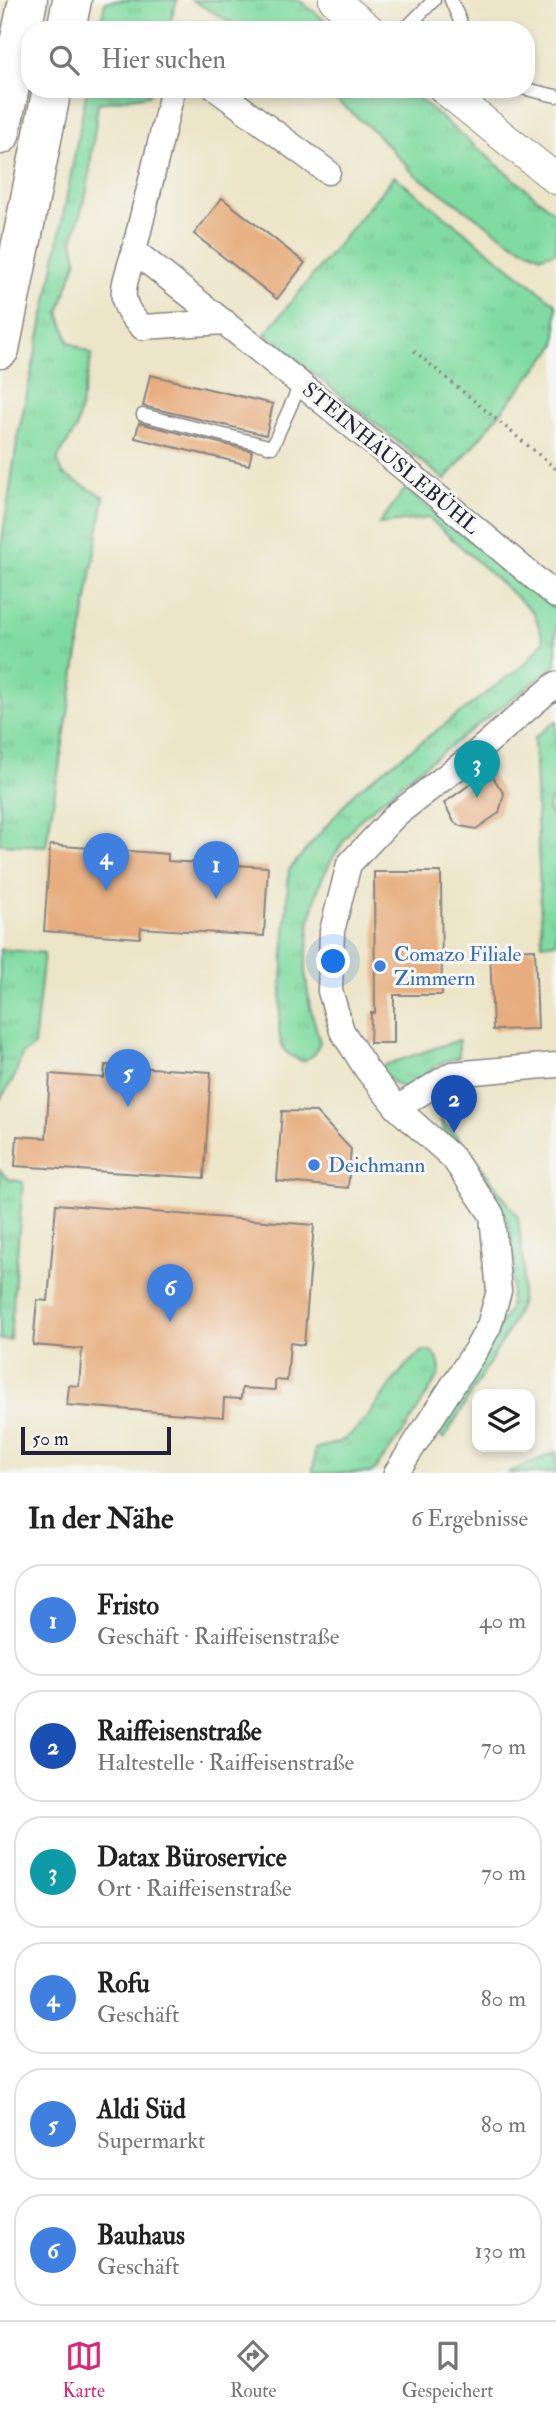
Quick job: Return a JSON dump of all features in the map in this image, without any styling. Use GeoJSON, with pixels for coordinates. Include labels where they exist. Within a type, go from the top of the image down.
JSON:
{"type":"FeatureCollection","features":[{"type":"Feature","properties":{"kind":"highway"},"geometry":{"type":"LineString","coordinates":[[22,21],[28,0]]}},
{"type":"Feature","properties":{"kind":"highway"},"geometry":{"type":"LineString","coordinates":[[68,21],[72,0]]}},
{"type":"Feature","properties":{"kind":"highway"},"geometry":{"type":"LineString","coordinates":[[0,135],[6,76],[21,24]]}},
{"type":"Feature","properties":{"kind":"highway"},"geometry":{"type":"LineString","coordinates":[[0,349],[50,98]]}},
{"type":"Feature","properties":{"kind":"street"},"geometry":{"type":"LineString","coordinates":[[334,0],[359,21]]}},
{"type":"Feature","properties":{"kind":"street"},"geometry":{"type":"LineString","coordinates":[[171,98],[122,295],[128,314],[142,327],[225,322]]}},
{"type":"Feature","properties":{"kind":"street"},"geometry":{"type":"LineString","coordinates":[[228,98],[328,172]]}},
{"type":"Feature","properties":{"kind":"street"},"geometry":{"type":"LineString","coordinates":[[455,98],[556,179]]}},
{"type":"Feature","properties":{"kind":"street","name":"STEINHÄUSLEBÜHL"},"geometry":{"type":"LineString","coordinates":[[134,251],[301,383],[556,596]]}},
{"type":"Feature","properties":{"kind":"street"},"geometry":{"type":"LineString","coordinates":[[396,1473],[489,1326],[499,1291],[490,1210],[450,1154],[397,1108],[367,1070],[342,1031],[330,991],[332,931],[349,864],[397,814],[471,757],[556,684]]}},
{"type":"Feature","properties":{"kind":"street"},"geometry":{"type":"LineString","coordinates":[[397,1108],[452,1074],[556,1065]]}},
{"type":"Feature","properties":{"kind":"lane"},"geometry":{"type":"LineString","coordinates":[[413,21],[435,0]]}},
{"type":"Feature","properties":{"kind":"lane"},"geometry":{"type":"LineString","coordinates":[[451,0],[460,21]]}},
{"type":"Feature","properties":{"kind":"lane"},"geometry":{"type":"LineString","coordinates":[[535,92],[556,96]]}},
{"type":"Feature","properties":{"kind":"lane"},"geometry":{"type":"LineString","coordinates":[[143,415],[272,447],[301,383]]}},
{"type":"Feature","properties":{"kind":"path"},"geometry":{"type":"LineString","coordinates":[[414,351],[556,469]]}},
{"type":"Feature","properties":{"kind":"green space"},"geometry":{"type":"Polygon","coordinates":[[[177,0],[171,21],[101,21],[105,2],[177,0]]]}},
{"type":"Feature","properties":{"kind":"green space"},"geometry":{"type":"Polygon","coordinates":[[[192,0],[299,0],[326,21],[228,21],[192,0]]]}},
{"type":"Feature","properties":{"kind":"green space"},"geometry":{"type":"Polygon","coordinates":[[[85,98],[130,98],[98,103],[87,191],[73,240],[77,259],[59,313],[69,342],[92,354],[76,429],[57,459],[63,474],[104,497],[46,846],[0,844],[0,554],[19,430],[48,296],[85,98]]]}},
{"type":"Feature","properties":{"kind":"green space"},"geometry":{"type":"Polygon","coordinates":[[[334,98],[418,98],[556,214],[556,252],[541,256],[510,241],[414,174],[376,133],[334,98]]]}},
{"type":"Feature","properties":{"kind":"green space"},"geometry":{"type":"Polygon","coordinates":[[[394,176],[556,304],[556,345],[445,480],[265,334],[394,176]]]}},
{"type":"Feature","properties":{"kind":"green space"},"geometry":{"type":"Polygon","coordinates":[[[405,489],[556,610],[556,665],[403,782],[355,824],[331,861],[319,885],[310,920],[305,972],[310,1007],[320,1042],[314,1055],[303,1061],[285,1050],[279,1030],[289,870],[356,791],[526,663],[544,641],[534,613],[429,518],[379,524],[405,489]]]}},
{"type":"Feature","properties":{"kind":"green space"},"geometry":{"type":"Polygon","coordinates":[[[556,721],[556,795],[548,810],[556,818],[556,942],[542,944],[534,738],[556,721]]]}},
{"type":"Feature","properties":{"kind":"green space"},"geometry":{"type":"Polygon","coordinates":[[[0,949],[44,953],[34,1046],[22,1054],[15,1076],[0,1100],[0,949]]]}},
{"type":"Feature","properties":{"kind":"green space"},"geometry":{"type":"Polygon","coordinates":[[[459,1040],[459,1057],[443,1062],[412,1085],[398,1085],[379,1067],[459,1040]]]}},
{"type":"Feature","properties":{"kind":"green space"},"geometry":{"type":"Polygon","coordinates":[[[440,1119],[468,1148],[518,1217],[524,1268],[520,1305],[506,1335],[444,1439],[439,1435],[442,1428],[509,1309],[515,1261],[509,1225],[497,1198],[447,1140],[440,1119]]]}},
{"type":"Feature","properties":{"kind":"green space"},"geometry":{"type":"Polygon","coordinates":[[[0,1170],[8,1179],[23,1182],[10,1340],[0,1340],[0,1170]]]}},
{"type":"Feature","properties":{"kind":"green space"},"geometry":{"type":"Polygon","coordinates":[[[423,1351],[430,1351],[437,1358],[439,1375],[405,1430],[372,1473],[313,1473],[315,1449],[343,1440],[357,1428],[402,1370],[423,1351]]]}},
{"type":"Feature","properties":{"kind":"green space"},"geometry":{"type":"Polygon","coordinates":[[[556,1452],[556,1473],[507,1473],[556,1452]]]}},
{"type":"Feature","properties":{"kind":"building"},"geometry":{"type":"Polygon","coordinates":[[[222,198],[305,263],[277,299],[194,234],[222,198]]]}},
{"type":"Feature","properties":{"kind":"building"},"geometry":{"type":"Polygon","coordinates":[[[150,375],[273,404],[266,435],[143,406],[150,375]]]}},
{"type":"Feature","properties":{"kind":"building"},"geometry":{"type":"Polygon","coordinates":[[[139,423],[252,451],[249,465],[135,438],[139,423]]]}},
{"type":"Feature","properties":{"kind":"building"},"geometry":{"type":"Polygon","coordinates":[[[489,771],[504,794],[499,813],[476,829],[460,826],[454,822],[444,803],[489,771]]]}},
{"type":"Feature","properties":{"kind":"building"},"geometry":{"type":"Polygon","coordinates":[[[50,845],[168,854],[168,861],[268,867],[264,936],[141,928],[140,938],[44,931],[50,845]]]}},
{"type":"Feature","properties":{"kind":"building"},"geometry":{"type":"Polygon","coordinates":[[[374,872],[441,872],[442,995],[394,995],[394,1043],[370,1043],[371,1013],[375,1013],[374,872]]]}},
{"type":"Feature","properties":{"kind":"building"},"geometry":{"type":"Polygon","coordinates":[[[535,949],[538,1029],[493,1030],[490,950],[535,949]]]}},
{"type":"Feature","properties":{"kind":"building"},"geometry":{"type":"Polygon","coordinates":[[[105,1065],[211,1072],[204,1178],[15,1166],[17,1136],[46,1138],[50,1074],[104,1078],[105,1065]]]}},
{"type":"Feature","properties":{"kind":"building","name":"Deichmann"},"geometry":{"type":"Polygon","coordinates":[[[282,1111],[316,1112],[351,1149],[348,1188],[277,1181],[282,1111]]]}},
{"type":"Feature","properties":{"kind":"building"},"geometry":{"type":"Polygon","coordinates":[[[56,1204],[314,1225],[304,1345],[290,1343],[287,1381],[275,1380],[275,1390],[242,1388],[241,1399],[224,1398],[223,1417],[67,1405],[69,1385],[79,1386],[82,1349],[33,1345],[37,1300],[48,1301],[56,1204]]]}},
{"type":"Feature","properties":{"kind":"place","name":"Datax Büroservice"},"geometry":{"type":"Point","coordinates":[477,798]}},
{"type":"Feature","properties":{"kind":"place","name":"Rofu"},"geometry":{"type":"Point","coordinates":[106,891]}},
{"type":"Feature","properties":{"kind":"place","name":"Fristo"},"geometry":{"type":"Point","coordinates":[216,899]}},
{"type":"Feature","properties":{"kind":"place","name":"Comazo Filiale Zimmern"},"geometry":{"type":"Point","coordinates":[380,966]}},
{"type":"Feature","properties":{"kind":"place","name":"Aldi Süd"},"geometry":{"type":"Point","coordinates":[128,1107]}},
{"type":"Feature","properties":{"kind":"place","name":"Raiffeisenstraße"},"geometry":{"type":"Point","coordinates":[454,1133]}},
{"type":"Feature","properties":{"kind":"place","name":"Deichmann"},"geometry":{"type":"Point","coordinates":[314,1165]}},
{"type":"Feature","properties":{"kind":"place","name":"Bauhaus"},"geometry":{"type":"Point","coordinates":[170,1322]}}]}
